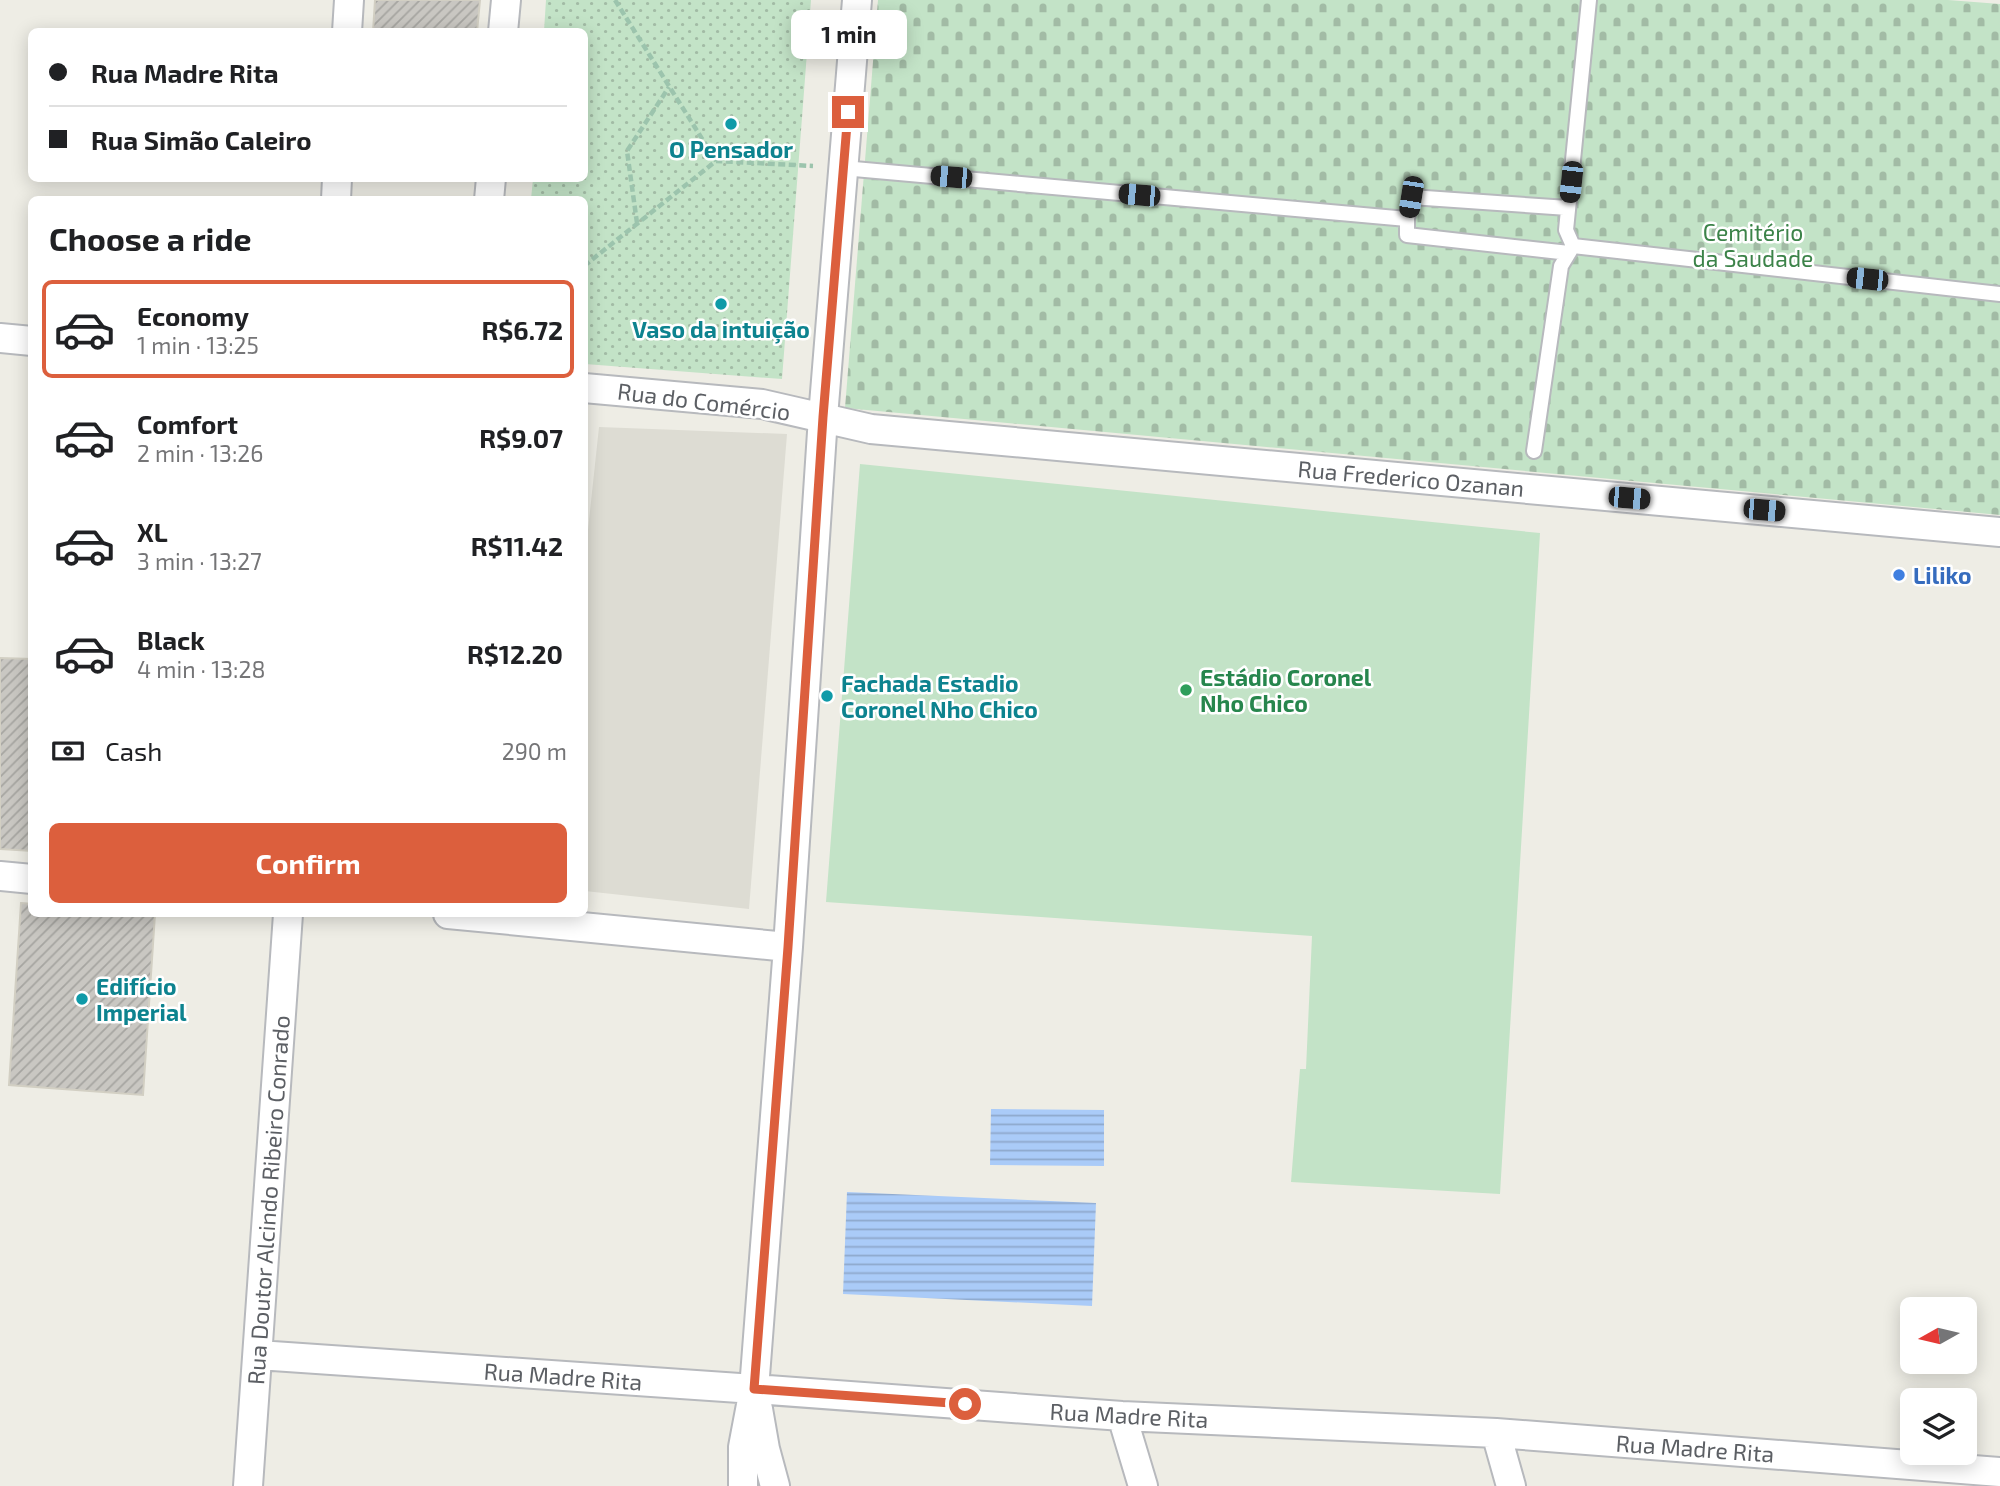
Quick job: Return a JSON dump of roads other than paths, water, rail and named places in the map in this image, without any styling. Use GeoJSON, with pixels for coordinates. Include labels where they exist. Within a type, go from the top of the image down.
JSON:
{"type":"FeatureCollection","features":[{"type":"Feature","properties":{"kind":"street"},"geometry":{"type":"LineString","coordinates":[[347,28],[349,0]]}},
{"type":"Feature","properties":{"kind":"street"},"geometry":{"type":"LineString","coordinates":[[503,28],[506,0]]}},
{"type":"Feature","properties":{"kind":"street"},"geometry":{"type":"LineString","coordinates":[[743,1486],[743,1447],[754,1389],[788,947],[823,417],[857,0]]}},
{"type":"Feature","properties":{"kind":"street"},"geometry":{"type":"LineString","coordinates":[[0,338],[28,341]]}},
{"type":"Feature","properties":{"kind":"street","name":"Rua do Comércio"},"geometry":{"type":"LineString","coordinates":[[588,388],[762,404],[823,417]]}},
{"type":"Feature","properties":{"kind":"street","name":"Rua Frederico Ozanan"},"geometry":{"type":"LineString","coordinates":[[823,417],[871,429],[2000,532]]}},
{"type":"Feature","properties":{"kind":"street"},"geometry":{"type":"LineString","coordinates":[[0,876],[28,878]]}},
{"type":"Feature","properties":{"kind":"street","name":"Rua Doutor Alcindo Ribeiro Conrado"},"geometry":{"type":"LineString","coordinates":[[248,1486],[288,917]]}},
{"type":"Feature","properties":{"kind":"street"},"geometry":{"type":"LineString","coordinates":[[479,917],[788,947]]}},
{"type":"Feature","properties":{"kind":"street","name":"Rua Madre Rita"},"geometry":{"type":"LineString","coordinates":[[258,1355],[1122,1416],[1496,1433],[2000,1472]]}},
{"type":"Feature","properties":{"kind":"street"},"geometry":{"type":"LineString","coordinates":[[754,1389],[775,1486]]}},
{"type":"Feature","properties":{"kind":"street"},"geometry":{"type":"LineString","coordinates":[[1122,1416],[1143,1486]]}},
{"type":"Feature","properties":{"kind":"street"},"geometry":{"type":"LineString","coordinates":[[1496,1433],[1511,1486]]}},
{"type":"Feature","properties":{"kind":"lane"},"geometry":{"type":"LineString","coordinates":[[1534,451],[1561,266],[1571,250],[1566,230],[1589,0]]}},
{"type":"Feature","properties":{"kind":"lane"},"geometry":{"type":"LineString","coordinates":[[843,167],[1407,219]]}},
{"type":"Feature","properties":{"kind":"lane"},"geometry":{"type":"LineString","coordinates":[[1568,208],[1411,197],[1407,235],[2000,294]]}},
{"type":"Feature","properties":{"kind":"water"},"geometry":{"type":"Polygon","coordinates":[[[991,1109],[1104,1110],[1104,1166],[990,1165],[991,1109]]]}},
{"type":"Feature","properties":{"kind":"water"},"geometry":{"type":"Polygon","coordinates":[[[847,1192],[1096,1203],[1092,1306],[843,1294],[847,1192]]]}},
{"type":"Feature","properties":{"kind":"place","name":"O Pensador"},"geometry":{"type":"Point","coordinates":[731,124]}},
{"type":"Feature","properties":{"kind":"place","name":"Vaso da intuição"},"geometry":{"type":"Point","coordinates":[721,304]}},
{"type":"Feature","properties":{"kind":"place","name":"Liliko"},"geometry":{"type":"Point","coordinates":[1899,575]}},
{"type":"Feature","properties":{"kind":"place","name":"Estádio Coronel Nho Chico"},"geometry":{"type":"Point","coordinates":[1186,690]}},
{"type":"Feature","properties":{"kind":"place","name":"Fachada Estadio Coronel Nho Chico"},"geometry":{"type":"Point","coordinates":[827,696]}},
{"type":"Feature","properties":{"kind":"place","name":"Edifício Imperial"},"geometry":{"type":"Point","coordinates":[82,999]}},
{"type":"Feature","properties":{"kind":"park label","name":"Cemitério da Saudade"},"geometry":{"type":"Point","coordinates":[1753,245]}}]}
